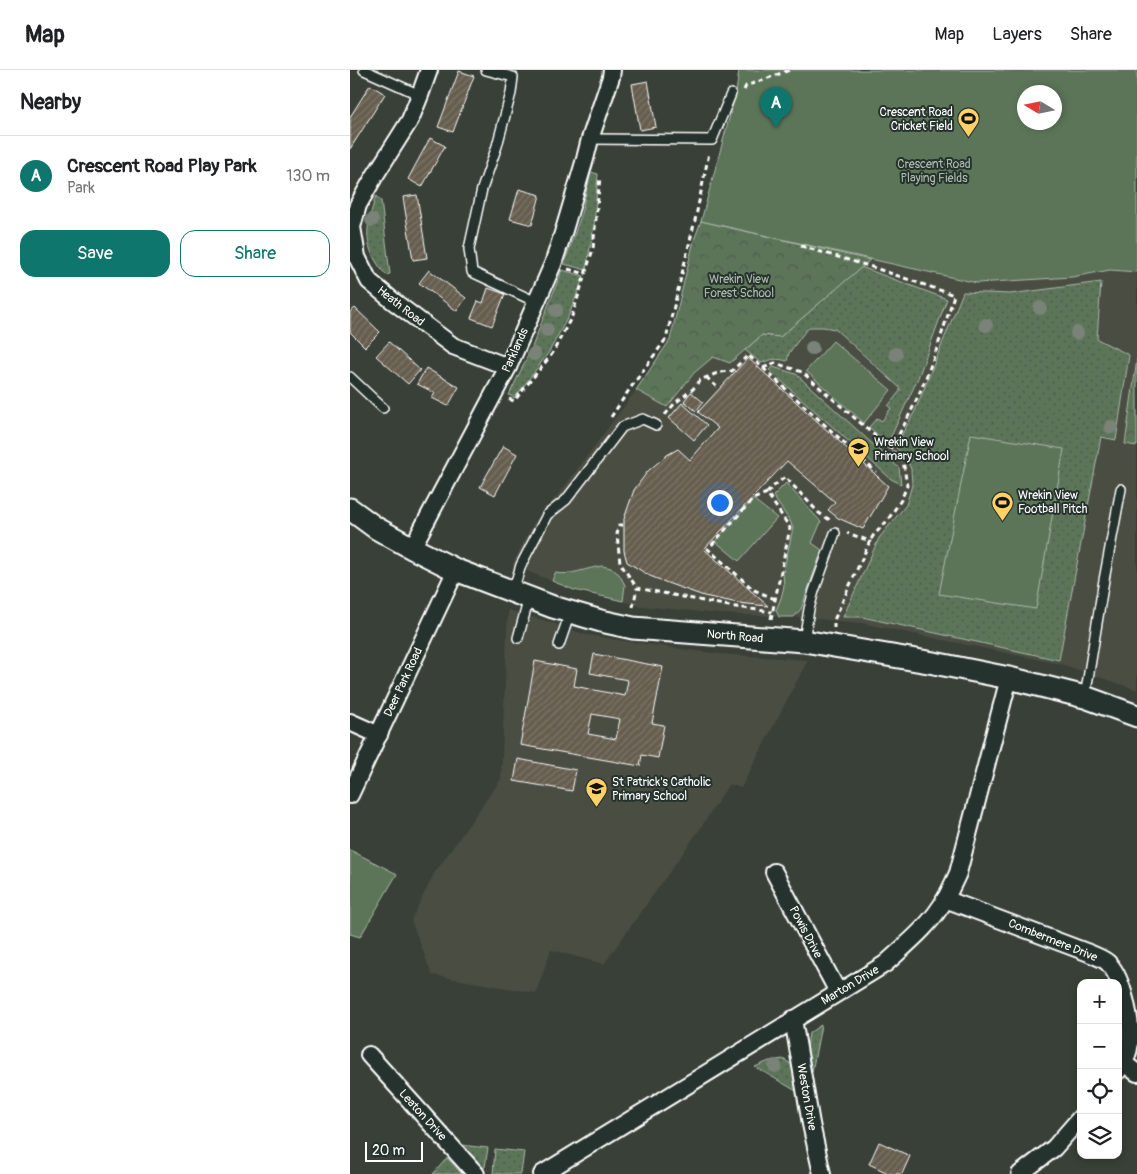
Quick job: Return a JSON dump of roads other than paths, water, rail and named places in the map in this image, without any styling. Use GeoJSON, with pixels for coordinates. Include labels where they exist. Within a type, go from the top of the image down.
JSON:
{"type":"FeatureCollection","features":[{"type":"Feature","properties":{"kind":"street","name":"Heath Road"},"geometry":{"type":"LineString","coordinates":[[429,70],[410,120],[358,205],[352,227],[357,257],[369,281],[392,301],[453,346],[508,367]]}},
{"type":"Feature","properties":{"kind":"street","name":"Parklands"},"geometry":{"type":"LineString","coordinates":[[412,548],[508,367],[553,264],[612,70]]}},
{"type":"Feature","properties":{"kind":"street","name":"North Road"},"geometry":{"type":"LineString","coordinates":[[350,509],[376,528],[456,570],[570,613],[633,628],[804,641],[934,663],[1009,678],[1085,697],[1137,716]]}},
{"type":"Feature","properties":{"kind":"street","name":"Deer Park Road"},"geometry":{"type":"LineString","coordinates":[[350,795],[456,570]]}},
{"type":"Feature","properties":{"kind":"street","name":"Marton Drive"},"geometry":{"type":"LineString","coordinates":[[542,1174],[885,964],[918,934],[946,899],[958,873],[1009,678]]}},
{"type":"Feature","properties":{"kind":"street"},"geometry":{"type":"LineString","coordinates":[[350,722],[379,735]]}},
{"type":"Feature","properties":{"kind":"street","name":"Powis Drive"},"geometry":{"type":"LineString","coordinates":[[774,872],[838,992]]}},
{"type":"Feature","properties":{"kind":"street","name":"Combermere Drive"},"geometry":{"type":"LineString","coordinates":[[946,899],[1089,953],[1108,963],[1119,978],[1128,1012],[1130,1042],[1127,1069]]}},
{"type":"Feature","properties":{"kind":"street","name":"Weston Drive"},"geometry":{"type":"LineString","coordinates":[[793,1020],[811,1124],[822,1174]]}},
{"type":"Feature","properties":{"kind":"street","name":"Leaton Drive"},"geometry":{"type":"LineString","coordinates":[[369,1055],[476,1174]]}},
{"type":"Feature","properties":{"kind":"street"},"geometry":{"type":"LineString","coordinates":[[1020,1174],[1054,1148],[1077,1122]]}},
{"type":"Feature","properties":{"kind":"lane"},"geometry":{"type":"LineString","coordinates":[[364,70],[420,95]]}},
{"type":"Feature","properties":{"kind":"lane"},"geometry":{"type":"LineString","coordinates":[[486,70],[514,73],[509,102],[497,146],[482,189],[468,249],[472,272],[536,302]]}},
{"type":"Feature","properties":{"kind":"lane"},"geometry":{"type":"LineString","coordinates":[[590,139],[712,140],[731,94]]}},
{"type":"Feature","properties":{"kind":"lane"},"geometry":{"type":"LineString","coordinates":[[350,377],[383,408]]}},
{"type":"Feature","properties":{"kind":"lane"},"geometry":{"type":"LineString","coordinates":[[518,638],[521,595],[520,566],[547,515],[566,500],[622,427],[643,419],[656,425]]}},
{"type":"Feature","properties":{"kind":"lane"},"geometry":{"type":"LineString","coordinates":[[1085,697],[1121,489]]}},
{"type":"Feature","properties":{"kind":"lane"},"geometry":{"type":"LineString","coordinates":[[804,641],[814,591],[835,534]]}},
{"type":"Feature","properties":{"kind":"lane"},"geometry":{"type":"LineString","coordinates":[[559,645],[570,613]]}},
{"type":"Feature","properties":{"kind":"place","name":"Crescent Road Play Park"},"geometry":{"type":"Point","coordinates":[776,128]}},
{"type":"Feature","properties":{"kind":"place","name":"Crescent Road Cricket Field"},"geometry":{"type":"Point","coordinates":[969,138]}},
{"type":"Feature","properties":{"kind":"place","name":"Wrekin View Primary School"},"geometry":{"type":"Point","coordinates":[858,468]}},
{"type":"Feature","properties":{"kind":"place","name":"Wrekin View Football Pitch"},"geometry":{"type":"Point","coordinates":[1002,521]}},
{"type":"Feature","properties":{"kind":"place","name":"St Patrick's Catholic Primary School"},"geometry":{"type":"Point","coordinates":[596,808]}},
{"type":"Feature","properties":{"kind":"park label","name":"Crescent Road Playing Fields"},"geometry":{"type":"Point","coordinates":[934,171]}},
{"type":"Feature","properties":{"kind":"park label","name":"Wrekin View Forest School"},"geometry":{"type":"Point","coordinates":[739,286]}}]}
